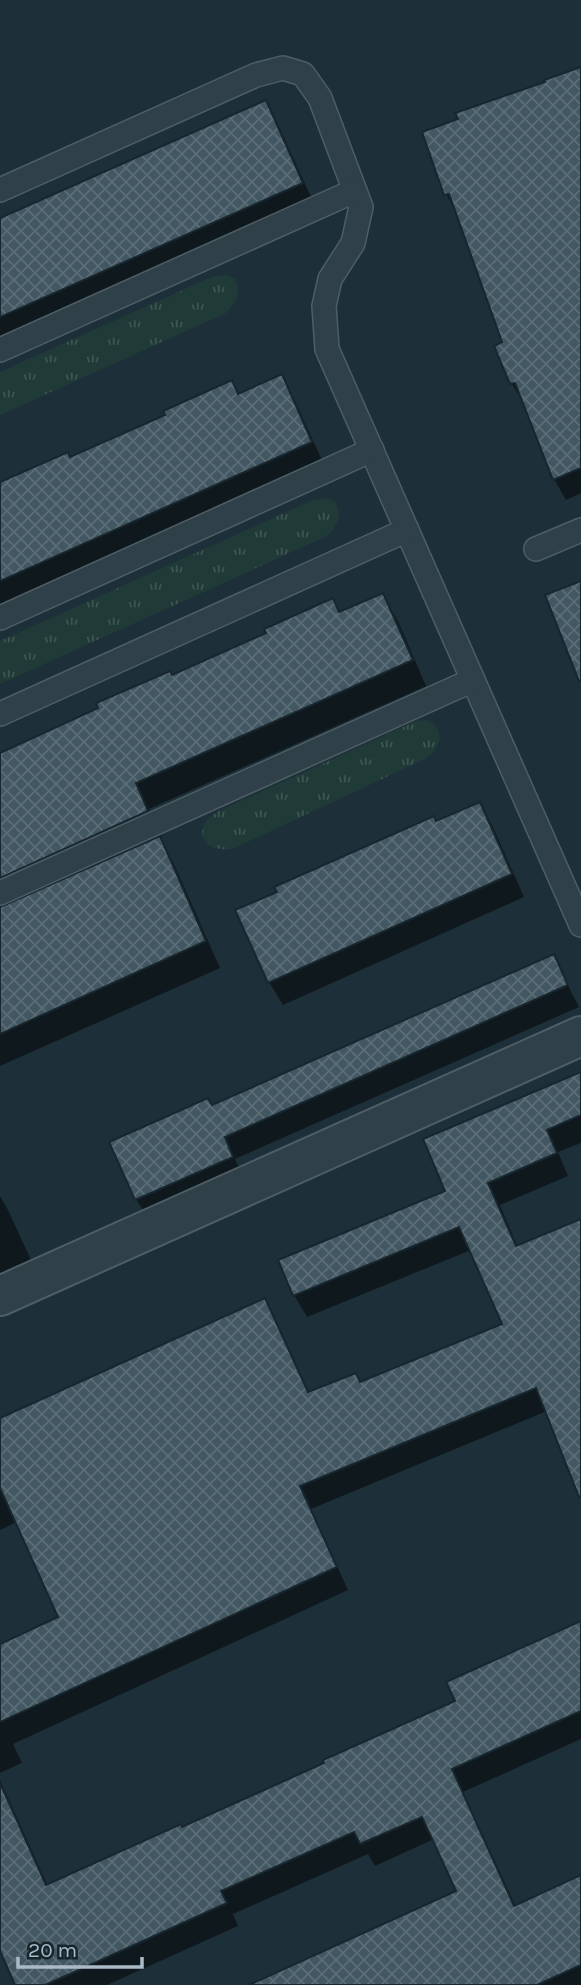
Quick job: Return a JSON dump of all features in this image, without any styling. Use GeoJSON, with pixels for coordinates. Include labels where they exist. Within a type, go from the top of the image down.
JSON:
{"type":"FeatureCollection","features":[{"type":"Feature","properties":{"kind":"street"},"geometry":{"type":"LineString","coordinates":[[0,1296],[581,1036]]}},
{"type":"Feature","properties":{"kind":"lane"},"geometry":{"type":"LineString","coordinates":[[0,190],[256,75],[283,68],[303,74],[320,98],[361,207],[353,243],[330,279],[324,306],[327,349],[581,925]]}},
{"type":"Feature","properties":{"kind":"lane"},"geometry":{"type":"LineString","coordinates":[[0,350],[354,191]]}},
{"type":"Feature","properties":{"kind":"lane"},"geometry":{"type":"LineString","coordinates":[[0,618],[372,450]]}},
{"type":"Feature","properties":{"kind":"lane"},"geometry":{"type":"LineString","coordinates":[[0,714],[407,530]]}},
{"type":"Feature","properties":{"kind":"lane"},"geometry":{"type":"LineString","coordinates":[[536,549],[581,530]]}},
{"type":"Feature","properties":{"kind":"lane"},"geometry":{"type":"LineString","coordinates":[[0,893],[473,680]]}},
{"type":"Feature","properties":{"kind":"green space"},"geometry":{"type":"Polygon","coordinates":[[[226,275],[235,279],[238,293],[226,313],[0,415],[0,372],[212,277],[226,275]]]}},
{"type":"Feature","properties":{"kind":"green space"},"geometry":{"type":"Polygon","coordinates":[[[327,498],[335,502],[338,516],[334,528],[327,536],[0,684],[0,641],[313,500],[327,498]]]}},
{"type":"Feature","properties":{"kind":"green space"},"geometry":{"type":"Polygon","coordinates":[[[427,720],[437,728],[439,738],[436,748],[427,758],[232,849],[213,847],[203,838],[204,824],[219,811],[414,722],[427,720]]]}},
{"type":"Feature","properties":{"kind":"building"},"geometry":{"type":"Polygon","coordinates":[[[581,67],[581,468],[553,480],[515,383],[510,384],[494,346],[502,342],[449,194],[444,195],[422,132],[458,119],[455,113],[581,67]]]}},
{"type":"Feature","properties":{"kind":"building"},"geometry":{"type":"Polygon","coordinates":[[[266,100],[303,183],[0,317],[0,218],[266,100]]]}},
{"type":"Feature","properties":{"kind":"building"},"geometry":{"type":"Polygon","coordinates":[[[282,374],[312,442],[0,581],[0,482],[68,452],[70,457],[165,415],[163,411],[232,380],[238,394],[282,374]]]}},
{"type":"Feature","properties":{"kind":"building"},"geometry":{"type":"Polygon","coordinates":[[[581,581],[581,681],[579,681],[545,595],[581,581]]]}},
{"type":"Feature","properties":{"kind":"building"},"geometry":{"type":"Polygon","coordinates":[[[383,593],[413,660],[136,783],[148,811],[0,878],[0,753],[98,708],[96,703],[170,671],[172,675],[266,633],[264,629],[333,598],[339,612],[383,593]]]}},
{"type":"Feature","properties":{"kind":"building"},"geometry":{"type":"Polygon","coordinates":[[[480,802],[512,874],[268,983],[235,910],[277,892],[274,887],[434,816],[436,821],[480,802]]]}},
{"type":"Feature","properties":{"kind":"building"},"geometry":{"type":"Polygon","coordinates":[[[160,836],[206,941],[0,1034],[0,907],[160,836]]]}},
{"type":"Feature","properties":{"kind":"building"},"geometry":{"type":"Polygon","coordinates":[[[554,954],[568,985],[225,1137],[233,1157],[135,1200],[109,1142],[208,1098],[212,1105],[554,954]]]}},
{"type":"Feature","properties":{"kind":"building"},"geometry":{"type":"Polygon","coordinates":[[[581,1072],[581,1115],[547,1130],[557,1153],[488,1183],[516,1246],[581,1219],[581,1497],[536,1388],[300,1486],[337,1567],[0,1722],[0,1644],[58,1617],[0,1488],[0,1418],[265,1298],[308,1392],[356,1373],[360,1382],[502,1324],[459,1227],[293,1296],[278,1260],[445,1191],[423,1139],[581,1072]]]}},
{"type":"Feature","properties":{"kind":"building"},"geometry":{"type":"Polygon","coordinates":[[[581,1621],[581,1711],[452,1769],[514,1906],[581,1875],[581,1965],[537,1985],[249,1985],[456,1891],[422,1817],[360,1844],[354,1832],[221,1891],[227,1903],[79,1970],[45,1985],[15,1985],[0,1951],[0,1783],[46,1885],[181,1824],[182,1827],[455,1701],[446,1682],[581,1621]]]}}]}
